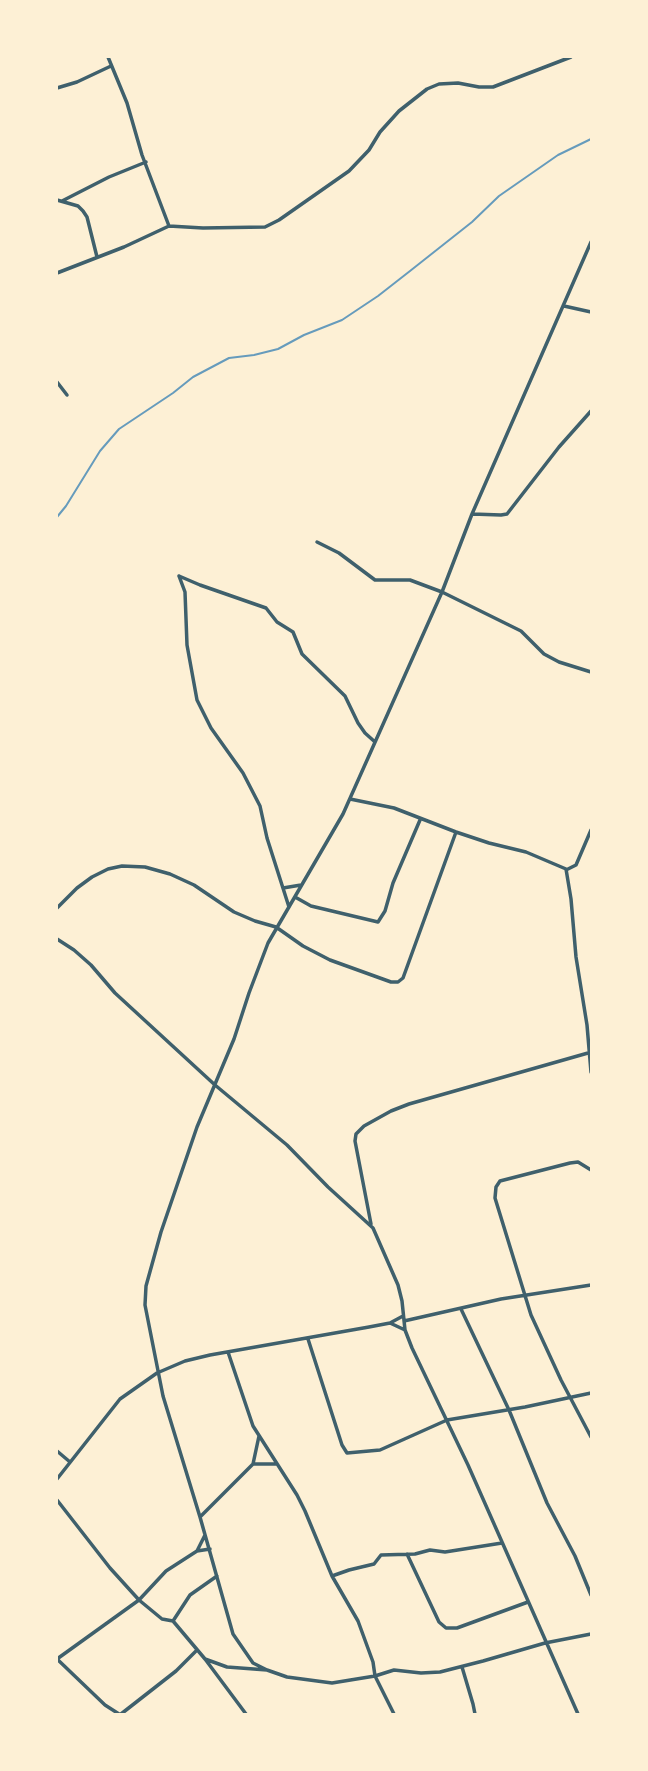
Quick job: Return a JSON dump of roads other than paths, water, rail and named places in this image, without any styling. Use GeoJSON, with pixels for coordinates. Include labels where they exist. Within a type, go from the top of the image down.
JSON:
{"type":"FeatureCollection","features":[{"type":"Feature","properties":{"kind":"street"},"geometry":{"type":"LineString","coordinates":[[108,57],[127,103],[169,226]]}},
{"type":"Feature","properties":{"kind":"street"},"geometry":{"type":"LineString","coordinates":[[57,273],[169,226],[203,228],[265,226],[285,216],[349,171],[369,150],[380,132],[399,111],[427,89],[439,84],[458,83],[479,87],[493,86],[571,57]]}},
{"type":"Feature","properties":{"kind":"street"},"geometry":{"type":"LineString","coordinates":[[57,88],[77,82],[111,66]]}},
{"type":"Feature","properties":{"kind":"street"},"geometry":{"type":"LineString","coordinates":[[62,201],[120,172],[146,162]]}},
{"type":"Feature","properties":{"kind":"street"},"geometry":{"type":"LineString","coordinates":[[57,200],[78,206],[83,211],[87,217],[97,257]]}},
{"type":"Feature","properties":{"kind":"street"},"geometry":{"type":"LineString","coordinates":[[591,242],[472,514],[442,592],[350,799],[326,846],[301,885],[268,943],[249,993],[234,1039],[197,1127],[161,1232],[146,1286],[145,1305],[157,1373],[210,1549],[233,1634],[253,1663],[287,1677],[330,1683],[375,1676],[394,1670],[426,1673],[462,1667],[545,1642],[591,1634]]}},
{"type":"Feature","properties":{"kind":"street"},"geometry":{"type":"LineString","coordinates":[[564,306],[591,312]]}},
{"type":"Feature","properties":{"kind":"street"},"geometry":{"type":"LineString","coordinates":[[57,382],[67,395]]}},
{"type":"Feature","properties":{"kind":"street"},"geometry":{"type":"LineString","coordinates":[[472,514],[507,514],[559,447],[591,411]]}},
{"type":"Feature","properties":{"kind":"street"},"geometry":{"type":"LineString","coordinates":[[317,542],[334,550],[375,580],[410,580],[442,592],[521,631],[544,654],[560,662],[591,672]]}},
{"type":"Feature","properties":{"kind":"street"},"geometry":{"type":"LineString","coordinates":[[289,907],[267,838],[260,806],[242,773],[211,728],[197,700],[187,645],[185,592],[179,576],[266,608],[277,622],[293,632],[302,654],[346,696],[358,723],[375,742]]}},
{"type":"Feature","properties":{"kind":"street"},"geometry":{"type":"LineString","coordinates":[[350,799],[383,805],[420,820],[489,843],[526,852],[561,866],[566,870],[571,899],[576,957],[587,1025],[588,1053],[591,1072]]}},
{"type":"Feature","properties":{"kind":"street"},"geometry":{"type":"LineString","coordinates":[[295,897],[311,906],[378,922],[385,911],[393,884],[420,820]]}},
{"type":"Feature","properties":{"kind":"street"},"geometry":{"type":"LineString","coordinates":[[566,870],[576,865],[591,830]]}},
{"type":"Feature","properties":{"kind":"street"},"geometry":{"type":"LineString","coordinates":[[57,908],[92,877],[108,869],[122,866],[136,866],[170,874],[194,885],[245,917],[276,927],[303,946],[330,960],[391,982],[398,982],[403,978],[456,832]]}},
{"type":"Feature","properties":{"kind":"street"},"geometry":{"type":"LineString","coordinates":[[283,888],[301,885]]}},
{"type":"Feature","properties":{"kind":"street"},"geometry":{"type":"LineString","coordinates":[[57,939],[74,950],[91,964],[115,993],[215,1085],[281,1140],[328,1187],[371,1224]]}},
{"type":"Feature","properties":{"kind":"street"},"geometry":{"type":"LineString","coordinates":[[578,1714],[447,1420],[412,1348],[405,1330],[402,1301],[398,1285],[391,1266],[371,1224],[355,1141],[356,1134],[364,1126],[391,1111],[409,1104],[588,1053]]}},
{"type":"Feature","properties":{"kind":"street"},"geometry":{"type":"LineString","coordinates":[[591,1170],[578,1162],[500,1181],[496,1187],[495,1198],[524,1295],[539,1333],[591,1437]]}},
{"type":"Feature","properties":{"kind":"street"},"geometry":{"type":"LineString","coordinates":[[404,1321],[524,1295],[591,1285]]}},
{"type":"Feature","properties":{"kind":"street"},"geometry":{"type":"LineString","coordinates":[[461,1308],[509,1410],[546,1503],[575,1556],[591,1595]]}},
{"type":"Feature","properties":{"kind":"street"},"geometry":{"type":"LineString","coordinates":[[57,1479],[120,1399],[157,1373],[185,1361],[390,1323],[403,1316]]}},
{"type":"Feature","properties":{"kind":"street"},"geometry":{"type":"LineString","coordinates":[[390,1323],[405,1330]]}},
{"type":"Feature","properties":{"kind":"street"},"geometry":{"type":"LineString","coordinates":[[308,1339],[342,1445],[347,1452],[380,1450],[447,1420],[509,1410],[591,1393]]}},
{"type":"Feature","properties":{"kind":"street"},"geometry":{"type":"LineString","coordinates":[[228,1352],[250,1419],[259,1436],[297,1495],[305,1511],[332,1576],[358,1621],[373,1662],[375,1676],[394,1714]]}},
{"type":"Feature","properties":{"kind":"street"},"geometry":{"type":"LineString","coordinates":[[200,1517],[253,1464],[259,1436]]}},
{"type":"Feature","properties":{"kind":"street"},"geometry":{"type":"LineString","coordinates":[[57,1451],[70,1462]]}},
{"type":"Feature","properties":{"kind":"street"},"geometry":{"type":"LineString","coordinates":[[253,1464],[277,1464]]}},
{"type":"Feature","properties":{"kind":"street"},"geometry":{"type":"LineString","coordinates":[[57,1500],[110,1568],[139,1600],[162,1619],[173,1621],[205,1659],[246,1714]]}},
{"type":"Feature","properties":{"kind":"street"},"geometry":{"type":"LineString","coordinates":[[197,1551],[205,1535]]}},
{"type":"Feature","properties":{"kind":"street"},"geometry":{"type":"LineString","coordinates":[[332,1576],[374,1564],[381,1555],[407,1554],[430,1550],[445,1552],[502,1543]]}},
{"type":"Feature","properties":{"kind":"street"},"geometry":{"type":"LineString","coordinates":[[197,1650],[176,1670],[120,1714],[105,1705],[57,1659],[139,1600],[166,1571],[197,1551],[210,1549]]}},
{"type":"Feature","properties":{"kind":"street"},"geometry":{"type":"LineString","coordinates":[[407,1554],[438,1622],[446,1628],[457,1628],[528,1602]]}},
{"type":"Feature","properties":{"kind":"street"},"geometry":{"type":"LineString","coordinates":[[173,1621],[190,1595],[217,1576]]}},
{"type":"Feature","properties":{"kind":"street"},"geometry":{"type":"LineString","coordinates":[[205,1659],[227,1667],[267,1670]]}},
{"type":"Feature","properties":{"kind":"street"},"geometry":{"type":"LineString","coordinates":[[462,1667],[473,1704],[474,1714]]}},
{"type":"Feature","properties":{"kind":"waterway"},"geometry":{"type":"LineString","coordinates":[[57,517],[66,506],[100,451],[119,429],[173,393],[193,377],[229,358],[254,355],[278,349],[304,335],[342,320],[378,296],[410,271],[472,222],[499,196],[558,155],[591,139]]}}]}
